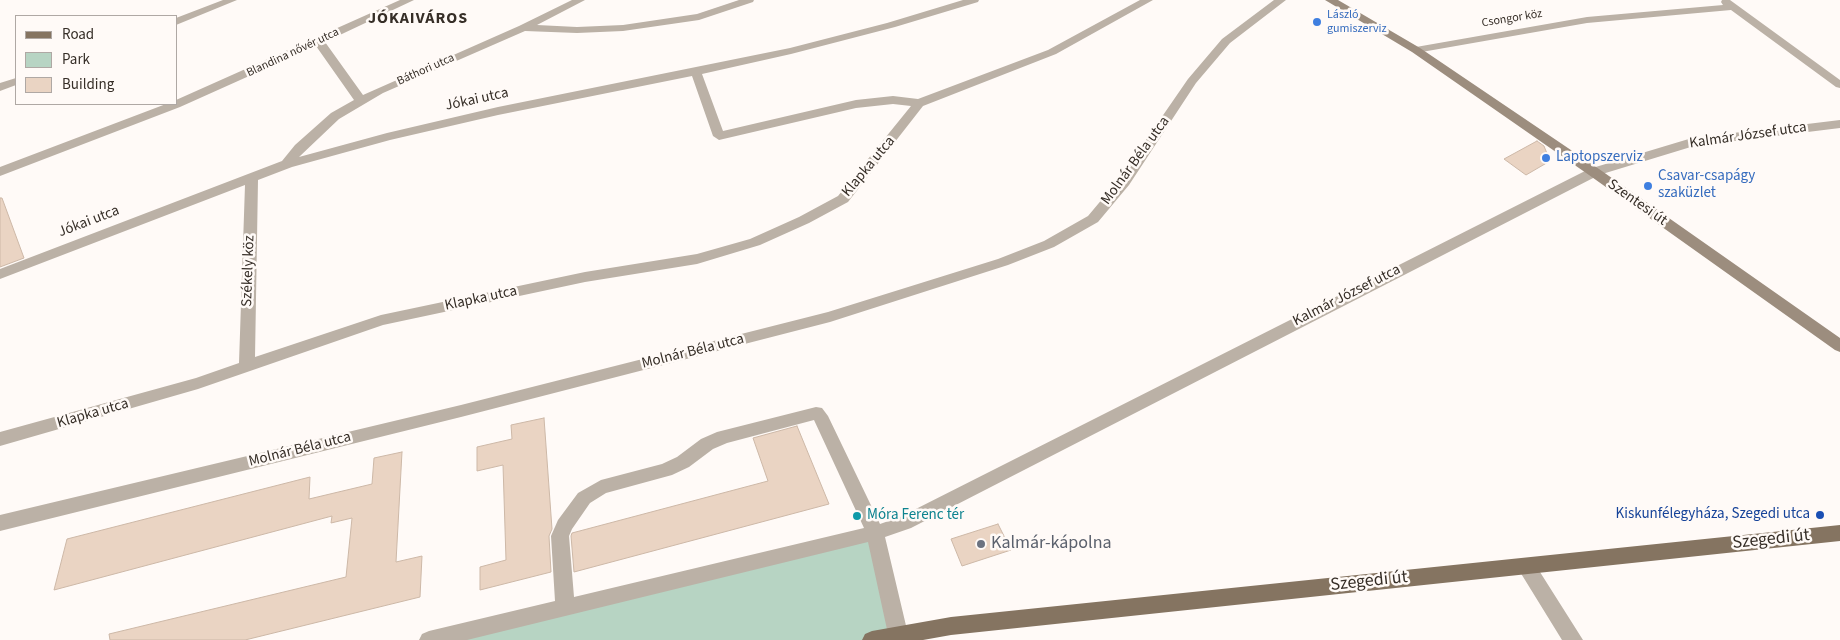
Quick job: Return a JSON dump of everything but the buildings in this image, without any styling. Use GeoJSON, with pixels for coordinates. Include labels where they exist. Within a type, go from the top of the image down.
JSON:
{"type":"FeatureCollection","features":[{"type":"Feature","properties":{"kind":"main road","name":"Szegedi út"},"geometry":{"type":"LineString","coordinates":[[911,635],[1243,595],[1840,533]]}},
{"type":"Feature","properties":{"kind":"main road"},"geometry":{"type":"LineString","coordinates":[[872,640],[911,635]]}},
{"type":"Feature","properties":{"kind":"street"},"geometry":{"type":"LineString","coordinates":[[178,21],[232,0]]}},
{"type":"Feature","properties":{"kind":"street","name":"Blandina nővér utca"},"geometry":{"type":"LineString","coordinates":[[178,103],[409,0]]}},
{"type":"Feature","properties":{"kind":"street","name":"Báthori utca"},"geometry":{"type":"LineString","coordinates":[[287,164],[299,148],[335,116],[361,101],[379,91],[523,28],[580,0]]}},
{"type":"Feature","properties":{"kind":"street"},"geometry":{"type":"LineString","coordinates":[[523,28],[577,30],[623,28],[699,17],[749,0]]}},
{"type":"Feature","properties":{"kind":"street","name":"Jókai utca"},"geometry":{"type":"LineString","coordinates":[[0,274],[287,164],[386,137],[498,111],[696,72],[891,26],[974,0]]}},
{"type":"Feature","properties":{"kind":"street"},"geometry":{"type":"LineString","coordinates":[[696,72],[719,136],[856,104],[893,100],[919,103],[1052,52],[1148,0]]}},
{"type":"Feature","properties":{"kind":"street","name":"Molnár Béla utca"},"geometry":{"type":"LineString","coordinates":[[0,523],[830,318],[1003,262],[1049,244],[1093,220],[1124,182],[1192,81],[1226,41],[1281,0]]}},
{"type":"Feature","properties":{"kind":"street","name":"Szentesi út"},"geometry":{"type":"LineString","coordinates":[[1330,0],[1416,50],[1834,336],[1840,346]]}},
{"type":"Feature","properties":{"kind":"street"},"geometry":{"type":"LineString","coordinates":[[1728,3],[1840,84]]}},
{"type":"Feature","properties":{"kind":"street","name":"Csongor köz"},"geometry":{"type":"LineString","coordinates":[[1416,50],[1587,20],[1728,3]]}},
{"type":"Feature","properties":{"kind":"street"},"geometry":{"type":"LineString","coordinates":[[318,41],[361,101]]}},
{"type":"Feature","properties":{"kind":"street"},"geometry":{"type":"LineString","coordinates":[[0,87],[15,81]]}},
{"type":"Feature","properties":{"kind":"street","name":"Klapka utca"},"geometry":{"type":"LineString","coordinates":[[0,439],[198,383],[381,320],[585,277],[696,258],[755,242],[843,199],[919,103]]}},
{"type":"Feature","properties":{"kind":"street","name":"Blandina nővér utca"},"geometry":{"type":"LineString","coordinates":[[0,172],[173,105]]}},
{"type":"Feature","properties":{"kind":"street","name":"Kalmár József utca"},"geometry":{"type":"LineString","coordinates":[[875,533],[905,523],[1594,172],[1692,142],[1840,124]]}},
{"type":"Feature","properties":{"kind":"street","name":"Székely köz"},"geometry":{"type":"LineString","coordinates":[[247,366],[252,176]]}},
{"type":"Feature","properties":{"kind":"street"},"geometry":{"type":"LineString","coordinates":[[565,608],[560,536],[564,525],[584,498],[601,487],[666,470],[683,462],[707,444],[723,437],[810,414],[820,416],[875,533],[911,635]]}},
{"type":"Feature","properties":{"kind":"street"},"geometry":{"type":"LineString","coordinates":[[429,640],[875,533]]}},
{"type":"Feature","properties":{"kind":"street"},"geometry":{"type":"LineString","coordinates":[[1526,567],[1564,630],[1573,640]]}},
{"type":"Feature","properties":{"kind":"green space"},"geometry":{"type":"Polygon","coordinates":[[[875,534],[895,633],[867,640],[430,640],[875,534]]]}},
{"type":"Feature","properties":{"kind":"place","name":"László gumiszerviz"},"geometry":{"type":"Point","coordinates":[1317,22]}},
{"type":"Feature","properties":{"kind":"place","name":"Laptopszerviz"},"geometry":{"type":"Point","coordinates":[1546,158]}},
{"type":"Feature","properties":{"kind":"place","name":"Csavar-csapágy szaküzlet"},"geometry":{"type":"Point","coordinates":[1648,186]}},
{"type":"Feature","properties":{"kind":"place","name":"Kiskunfélegyháza, Szegedi utca"},"geometry":{"type":"Point","coordinates":[1820,515]}},
{"type":"Feature","properties":{"kind":"place","name":"Móra Ferenc tér"},"geometry":{"type":"Point","coordinates":[857,516]}},
{"type":"Feature","properties":{"kind":"place","name":"Kalmár-kápolna"},"geometry":{"type":"Point","coordinates":[981,544]}},
{"type":"Feature","properties":{"kind":"district","name":"JÓKAIVÁROS"},"geometry":{"type":"Point","coordinates":[418,19]}}]}
